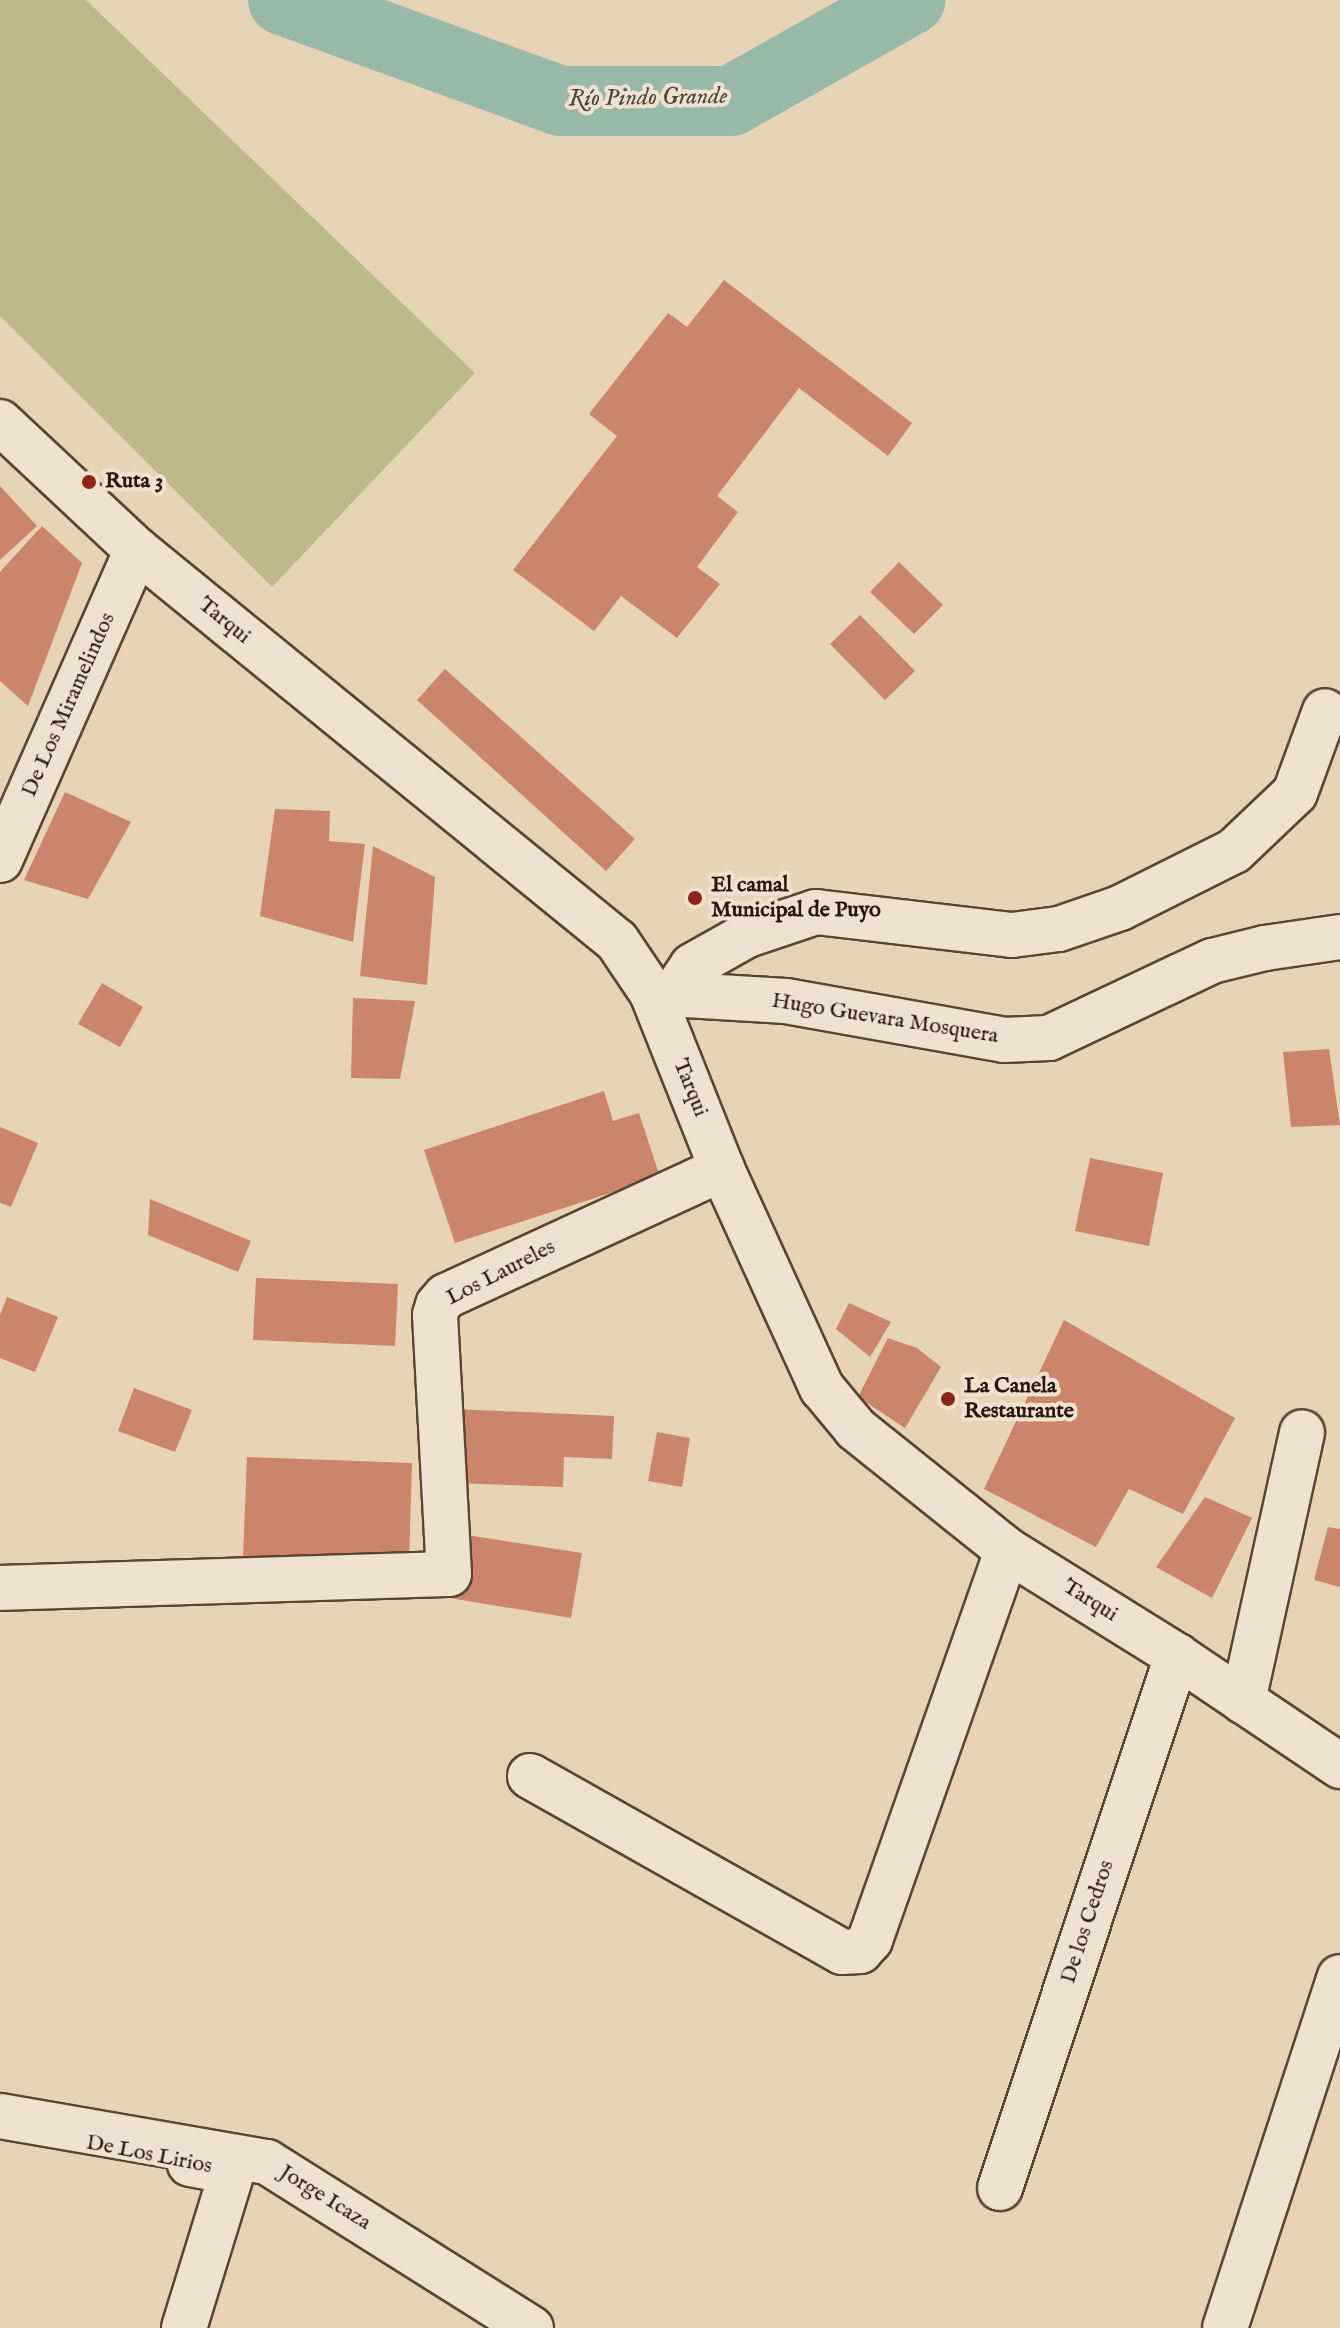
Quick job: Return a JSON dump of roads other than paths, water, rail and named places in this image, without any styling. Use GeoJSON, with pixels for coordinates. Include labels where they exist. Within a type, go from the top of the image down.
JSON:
{"type":"FeatureCollection","features":[{"type":"Feature","properties":{"kind":"street","name":"Tarqui"},"geometry":{"type":"LineString","coordinates":[[0,422],[137,550],[617,941],[663,993],[722,1169],[822,1388],[856,1429],[1007,1550],[1177,1656],[1340,1766]]}},
{"type":"Feature","properties":{"kind":"street","name":"De Los Miramelindos"},"geometry":{"type":"LineString","coordinates":[[0,860],[137,550]]}},
{"type":"Feature","properties":{"kind":"street"},"geometry":{"type":"LineString","coordinates":[[663,993],[692,966],[747,935],[816,912],[1012,935],[1059,929],[1120,908],[1234,851],[1295,793],[1325,711]]}},
{"type":"Feature","properties":{"kind":"street","name":"Hugo Guevara Mosquera"},"geometry":{"type":"LineString","coordinates":[[663,993],[786,1001],[1004,1040],[1049,1038],[1212,961],[1265,948],[1340,937]]}},
{"type":"Feature","properties":{"kind":"street","name":"Los Laureles"},"geometry":{"type":"LineString","coordinates":[[0,1588],[449,1574],[435,1315],[438,1305],[446,1296],[722,1169]]}},
{"type":"Feature","properties":{"kind":"street"},"geometry":{"type":"LineString","coordinates":[[1243,1701],[1302,1432]]}},
{"type":"Feature","properties":{"kind":"street"},"geometry":{"type":"LineString","coordinates":[[530,1776],[842,1952],[860,1951],[870,1940],[1007,1550]]}},
{"type":"Feature","properties":{"kind":"street","name":"De los Cedros"},"geometry":{"type":"LineString","coordinates":[[1000,2188],[1177,1656]]}},
{"type":"Feature","properties":{"kind":"street"},"geometry":{"type":"LineString","coordinates":[[1225,2328],[1340,1977]]}},
{"type":"Feature","properties":{"kind":"street","name":"Jorge Icaza"},"geometry":{"type":"LineString","coordinates":[[0,2116],[267,2162],[531,2328]]}},
{"type":"Feature","properties":{"kind":"street","name":"De Los Lirios"},"geometry":{"type":"LineString","coordinates":[[0,2125],[232,2172],[184,2328]]}},
{"type":"Feature","properties":{"kind":"waterway","name":"Río Pindo Grande"},"geometry":{"type":"LineString","coordinates":[[283,0],[560,101],[731,101],[910,0]]}},
{"type":"Feature","properties":{"kind":"place","name":"Ruta 3"},"geometry":{"type":"Point","coordinates":[89,482]}},
{"type":"Feature","properties":{"kind":"place","name":"El camal Municipal de Puyo"},"geometry":{"type":"Point","coordinates":[695,898]}},
{"type":"Feature","properties":{"kind":"place","name":"La Canela Restaurante"},"geometry":{"type":"Point","coordinates":[948,1399]}}]}
